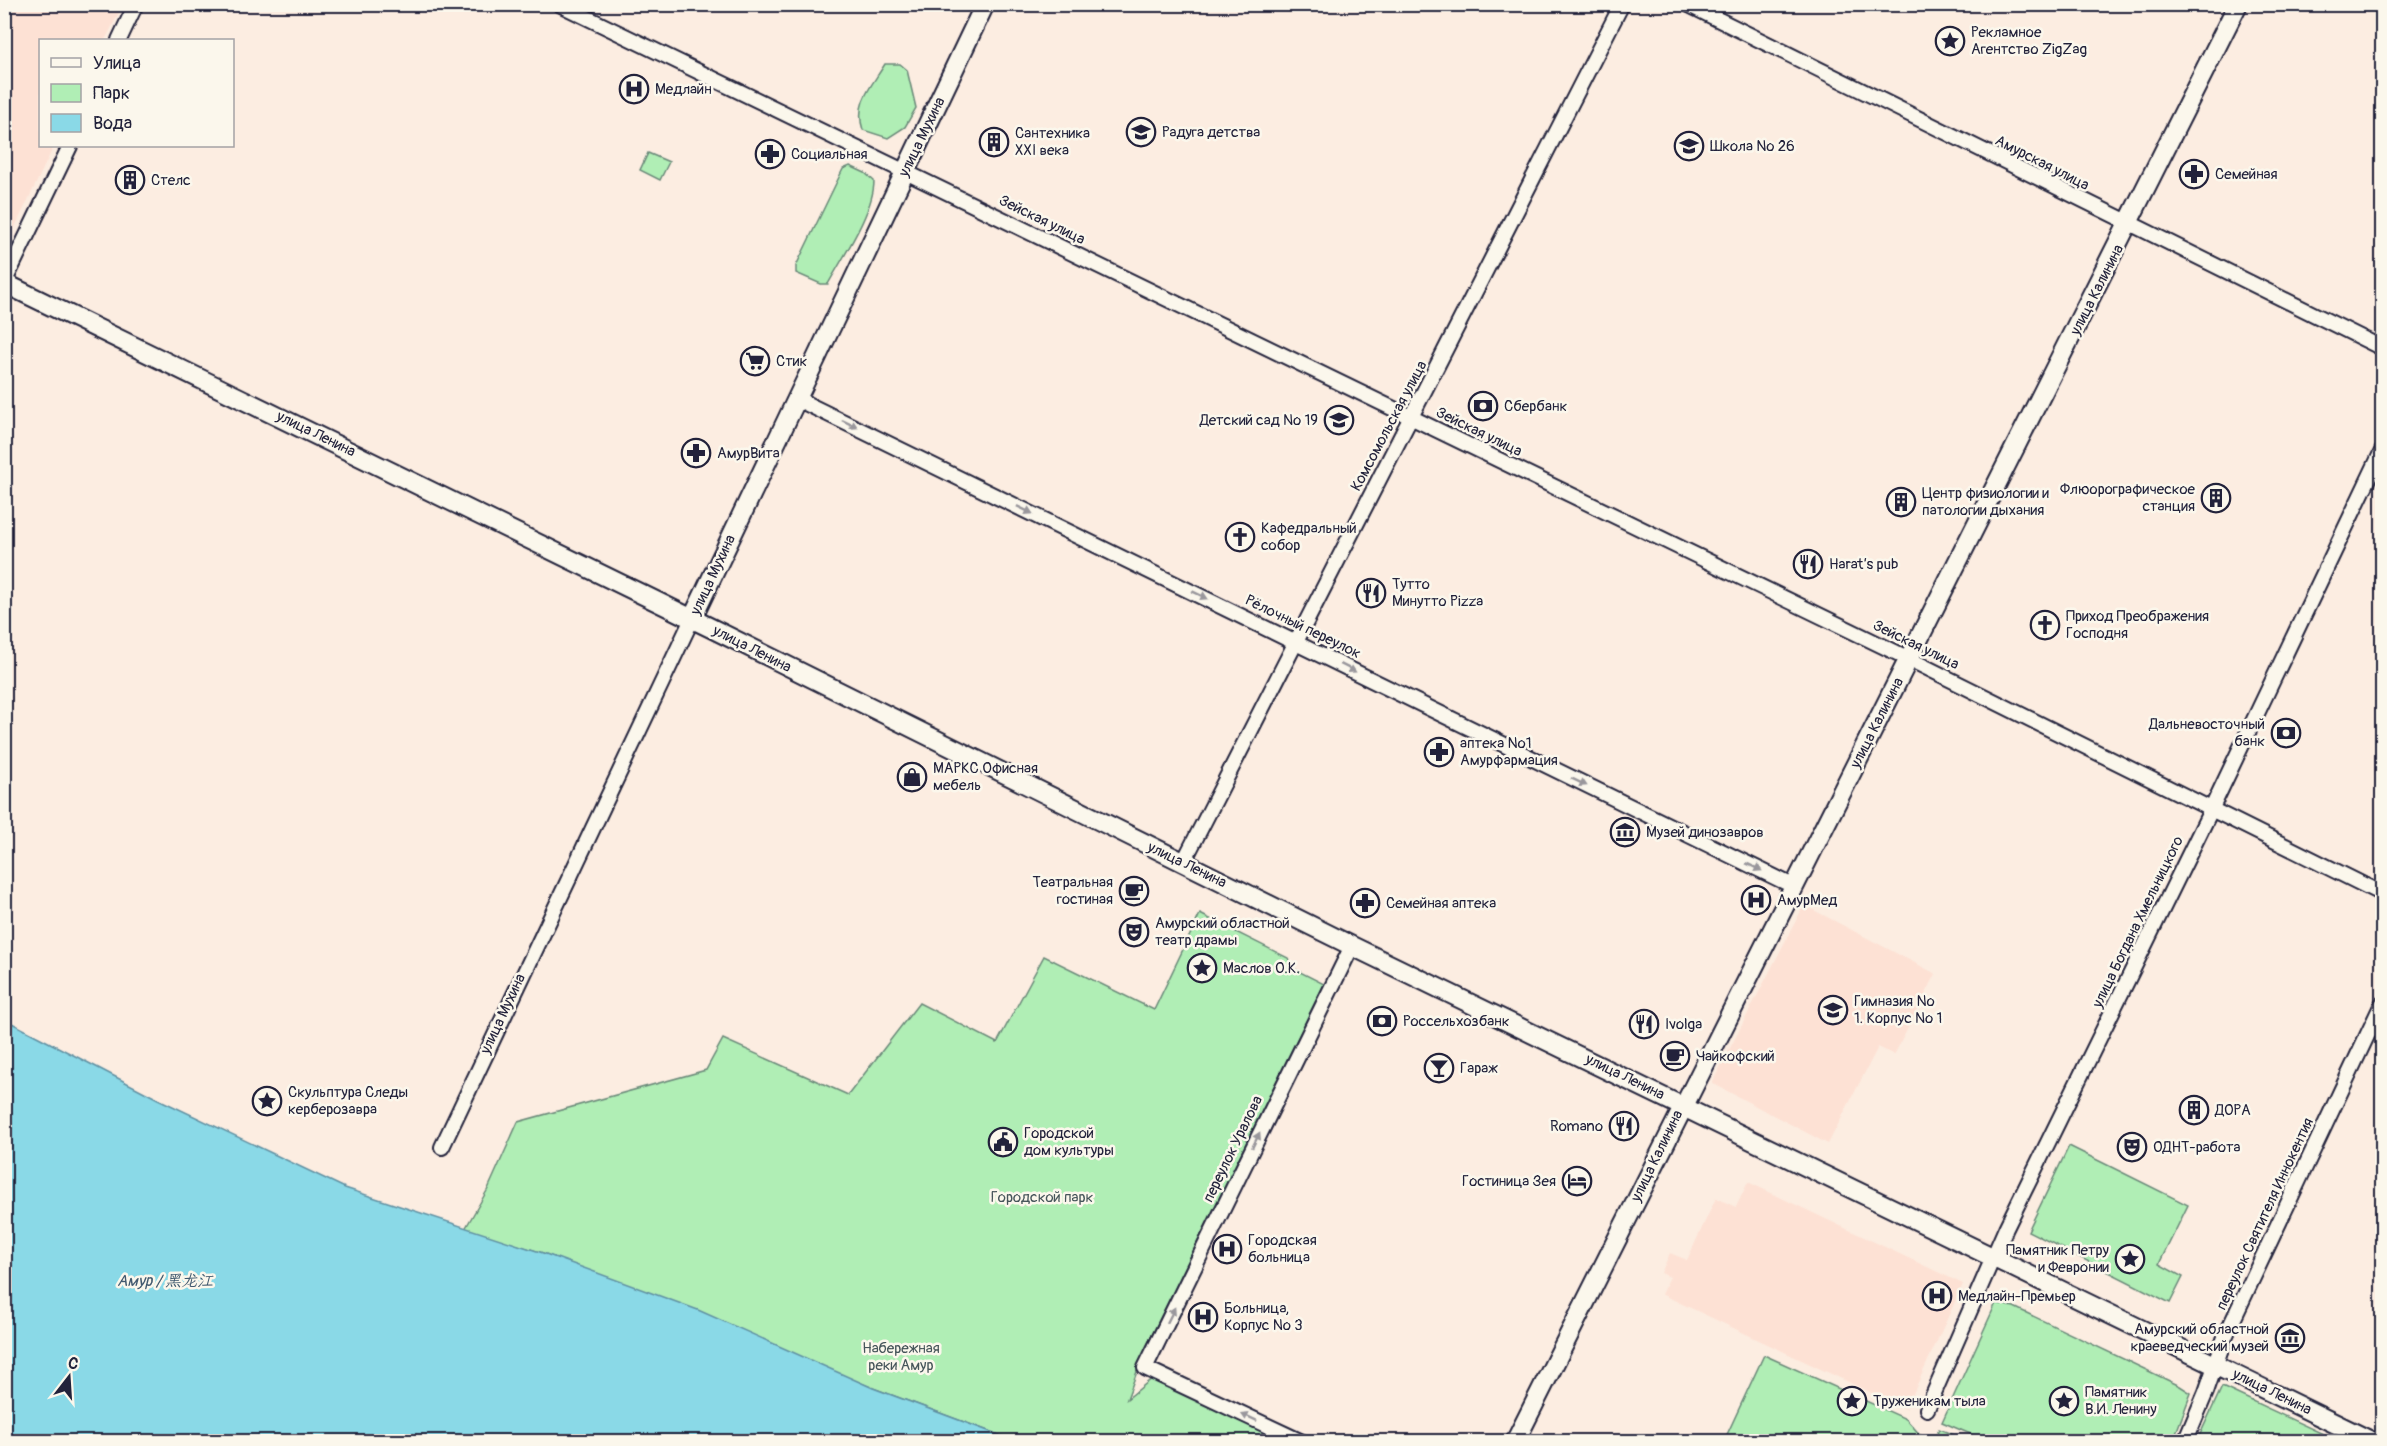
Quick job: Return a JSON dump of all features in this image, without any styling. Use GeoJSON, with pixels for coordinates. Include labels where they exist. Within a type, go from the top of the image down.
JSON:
{"type":"FeatureCollection","features":[{"type":"Feature","properties":{"kind":"main road","name":"улица Мухина"},"geometry":{"type":"LineString","coordinates":[[692,619],[985,4]]}},
{"type":"Feature","properties":{"kind":"main road","name":"улица Калинина"},"geometry":{"type":"LineString","coordinates":[[1515,1442],[1683,1104],[2130,225],[2238,4]]}},
{"type":"Feature","properties":{"kind":"main road","name":"улица Ленина"},"geometry":{"type":"LineString","coordinates":[[5,283],[692,619],[1352,946],[1683,1104],[2373,1442]]}},
{"type":"Feature","properties":{"kind":"street"},"geometry":{"type":"LineString","coordinates":[[119,39],[136,4]]}},
{"type":"Feature","properties":{"kind":"street","name":"Зейская улица"},"geometry":{"type":"LineString","coordinates":[[559,4],[1909,659],[2382,894]]}},
{"type":"Feature","properties":{"kind":"street","name":"Комсомольская улица"},"geometry":{"type":"LineString","coordinates":[[1183,863],[1622,4]]}},
{"type":"Feature","properties":{"kind":"street","name":"Амурская улица"},"geometry":{"type":"LineString","coordinates":[[1687,4],[2382,348]]}},
{"type":"Feature","properties":{"kind":"street"},"geometry":{"type":"LineString","coordinates":[[5,283],[70,147]]}},
{"type":"Feature","properties":{"kind":"street","name":"Рёлочный переулок"},"geometry":{"type":"LineString","coordinates":[[797,399],[1795,887]]}},
{"type":"Feature","properties":{"kind":"street","name":"улица Богдана Хмельницкого"},"geometry":{"type":"LineString","coordinates":[[1927,1409],[1994,1258],[2382,451]]}},
{"type":"Feature","properties":{"kind":"street","name":"улица Мухина"},"geometry":{"type":"LineString","coordinates":[[442,1147],[692,619]]}},
{"type":"Feature","properties":{"kind":"street","name":"переулок Уралова"},"geometry":{"type":"LineString","coordinates":[[1302,1442],[1145,1368],[1352,946]]}},
{"type":"Feature","properties":{"kind":"street","name":"переулок Святителя Иннокентия"},"geometry":{"type":"LineString","coordinates":[[2185,1442],[2225,1337],[2382,1004]]}},
{"type":"Feature","properties":{"kind":"shaded area"},"geometry":{"type":"Polygon","coordinates":[[[5,4],[123,5],[106,39],[39,39],[39,147],[54,147],[5,248],[5,4]]]}},
{"type":"Feature","properties":{"kind":"shaded area","name":"Гимназия № 1. Корпус № 1"},"geometry":{"type":"Polygon","coordinates":[[[1804,905],[1936,974],[1894,1055],[1878,1047],[1828,1144],[1712,1083],[1804,905]]]}},
{"type":"Feature","properties":{"kind":"shaded area"},"geometry":{"type":"Polygon","coordinates":[[[1748,1182],[1963,1284],[1906,1409],[1661,1294],[1670,1277],[1661,1273],[1670,1253],[1687,1260],[1716,1198],[1736,1207],[1748,1182]]]}},
{"type":"Feature","properties":{"kind":"green space"},"geometry":{"type":"Polygon","coordinates":[[[885,64],[900,64],[907,70],[916,108],[905,127],[888,138],[863,130],[861,120],[862,103],[865,96],[885,64]]]}},
{"type":"Feature","properties":{"kind":"green space"},"geometry":{"type":"Polygon","coordinates":[[[648,153],[669,162],[660,180],[640,170],[648,153]]]}},
{"type":"Feature","properties":{"kind":"green space"},"geometry":{"type":"Polygon","coordinates":[[[850,166],[865,173],[874,181],[873,193],[863,220],[828,284],[821,284],[796,273],[796,266],[843,169],[850,166]]]}},
{"type":"Feature","properties":{"kind":"green space","name":"Городской парк"},"geometry":{"type":"Polygon","coordinates":[[[1200,914],[1288,958],[1294,969],[1324,984],[1146,1347],[1127,1399],[1153,1378],[1290,1441],[1015,1441],[873,1388],[543,1253],[465,1229],[488,1189],[518,1122],[706,1070],[723,1039],[848,1095],[919,1003],[997,1043],[1044,956],[1154,1010],[1200,914]]]}},
{"type":"Feature","properties":{"kind":"green space"},"geometry":{"type":"Polygon","coordinates":[[[2069,1146],[2188,1205],[2159,1264],[2183,1277],[2170,1303],[2028,1231],[2069,1146]]]}},
{"type":"Feature","properties":{"kind":"green space"},"geometry":{"type":"Polygon","coordinates":[[[1996,1303],[2014,1307],[2191,1393],[2173,1441],[1987,1441],[1942,1422],[1996,1303]]]}},
{"type":"Feature","properties":{"kind":"green space"},"geometry":{"type":"Polygon","coordinates":[[[1764,1355],[1906,1419],[1923,1438],[1931,1441],[1724,1441],[1764,1355]]]}},
{"type":"Feature","properties":{"kind":"green space"},"geometry":{"type":"Polygon","coordinates":[[[2222,1387],[2338,1441],[2197,1441],[2222,1387]]]}},
{"type":"Feature","properties":{"kind":"green space"},"geometry":{"type":"Polygon","coordinates":[[[1939,1429],[1964,1439],[1963,1441],[1934,1441],[1939,1429]]]}},
{"type":"Feature","properties":{"kind":"water","name":"Амур / 黑龙江"},"geometry":{"type":"Polygon","coordinates":[[[4,1019],[158,1099],[345,1188],[543,1253],[698,1310],[873,1388],[1015,1441],[5,1441],[4,1019]]]}},
{"type":"Feature","properties":{"kind":"place","name":"Рекламное Агентство ZigZag"},"geometry":{"type":"Point","coordinates":[1950,41]}},
{"type":"Feature","properties":{"kind":"place","name":"Медлайн"},"geometry":{"type":"Point","coordinates":[634,89]}},
{"type":"Feature","properties":{"kind":"place","name":"Радуга детства"},"geometry":{"type":"Point","coordinates":[1141,132]}},
{"type":"Feature","properties":{"kind":"place","name":"Сантехника XXI века"},"geometry":{"type":"Point","coordinates":[994,142]}},
{"type":"Feature","properties":{"kind":"place","name":"Школа № 26"},"geometry":{"type":"Point","coordinates":[1689,146]}},
{"type":"Feature","properties":{"kind":"place","name":"Социальная"},"geometry":{"type":"Point","coordinates":[770,154]}},
{"type":"Feature","properties":{"kind":"place","name":"Семейная"},"geometry":{"type":"Point","coordinates":[2194,174]}},
{"type":"Feature","properties":{"kind":"place","name":"Стелс"},"geometry":{"type":"Point","coordinates":[130,180]}},
{"type":"Feature","properties":{"kind":"place","name":"Стик"},"geometry":{"type":"Point","coordinates":[755,361]}},
{"type":"Feature","properties":{"kind":"place","name":"Сбербанк"},"geometry":{"type":"Point","coordinates":[1483,406]}},
{"type":"Feature","properties":{"kind":"place","name":"Детский сад № 19"},"geometry":{"type":"Point","coordinates":[1339,420]}},
{"type":"Feature","properties":{"kind":"place","name":"АмурВита"},"geometry":{"type":"Point","coordinates":[696,453]}},
{"type":"Feature","properties":{"kind":"place","name":"Флюорографическое станция"},"geometry":{"type":"Point","coordinates":[2216,498]}},
{"type":"Feature","properties":{"kind":"place","name":"Центр физиологии и патологии дыхания"},"geometry":{"type":"Point","coordinates":[1901,502]}},
{"type":"Feature","properties":{"kind":"place","name":"Кафедральный собор"},"geometry":{"type":"Point","coordinates":[1240,537]}},
{"type":"Feature","properties":{"kind":"place","name":"Harat’s pub"},"geometry":{"type":"Point","coordinates":[1808,564]}},
{"type":"Feature","properties":{"kind":"place","name":"Тутто Минутто Pizza"},"geometry":{"type":"Point","coordinates":[1371,593]}},
{"type":"Feature","properties":{"kind":"place","name":"Приход Преображения Господня"},"geometry":{"type":"Point","coordinates":[2045,625]}},
{"type":"Feature","properties":{"kind":"place","name":"Дальневосточный банк"},"geometry":{"type":"Point","coordinates":[2286,733]}},
{"type":"Feature","properties":{"kind":"place","name":"аптека №1 Амурфармация"},"geometry":{"type":"Point","coordinates":[1439,752]}},
{"type":"Feature","properties":{"kind":"place","name":"МАРКС Офисная мебель"},"geometry":{"type":"Point","coordinates":[912,777]}},
{"type":"Feature","properties":{"kind":"place","name":"Музей динозавров"},"geometry":{"type":"Point","coordinates":[1625,832]}},
{"type":"Feature","properties":{"kind":"place","name":"Театральная гостиная"},"geometry":{"type":"Point","coordinates":[1134,891]}},
{"type":"Feature","properties":{"kind":"place","name":"АмурМед"},"geometry":{"type":"Point","coordinates":[1756,900]}},
{"type":"Feature","properties":{"kind":"place","name":"Семейная аптека"},"geometry":{"type":"Point","coordinates":[1365,903]}},
{"type":"Feature","properties":{"kind":"place","name":"Амурский областной театр драмы"},"geometry":{"type":"Point","coordinates":[1134,932]}},
{"type":"Feature","properties":{"kind":"place","name":"Маслов О.К."},"geometry":{"type":"Point","coordinates":[1202,968]}},
{"type":"Feature","properties":{"kind":"place","name":"Гимназия № 1. Корпус № 1"},"geometry":{"type":"Point","coordinates":[1833,1010]}},
{"type":"Feature","properties":{"kind":"place","name":"Россельхозбанк"},"geometry":{"type":"Point","coordinates":[1382,1021]}},
{"type":"Feature","properties":{"kind":"place","name":"Ivolga"},"geometry":{"type":"Point","coordinates":[1644,1024]}},
{"type":"Feature","properties":{"kind":"place","name":"Чайкофский"},"geometry":{"type":"Point","coordinates":[1675,1056]}},
{"type":"Feature","properties":{"kind":"place","name":"Гараж"},"geometry":{"type":"Point","coordinates":[1439,1068]}},
{"type":"Feature","properties":{"kind":"place","name":"Скульптура Следы керберозавра"},"geometry":{"type":"Point","coordinates":[267,1101]}},
{"type":"Feature","properties":{"kind":"place","name":"ДОРА"},"geometry":{"type":"Point","coordinates":[2194,1110]}},
{"type":"Feature","properties":{"kind":"place","name":"Romano"},"geometry":{"type":"Point","coordinates":[1624,1126]}},
{"type":"Feature","properties":{"kind":"place","name":"Городской дом культуры"},"geometry":{"type":"Point","coordinates":[1003,1142]}},
{"type":"Feature","properties":{"kind":"place","name":"ОДНТ-работа"},"geometry":{"type":"Point","coordinates":[2132,1147]}},
{"type":"Feature","properties":{"kind":"place","name":"Гостиница Зея"},"geometry":{"type":"Point","coordinates":[1577,1181]}},
{"type":"Feature","properties":{"kind":"place","name":"Городская больница"},"geometry":{"type":"Point","coordinates":[1227,1249]}},
{"type":"Feature","properties":{"kind":"place","name":"Памятник Петру и Февронии"},"geometry":{"type":"Point","coordinates":[2130,1259]}},
{"type":"Feature","properties":{"kind":"place","name":"Медлайн-Премьер"},"geometry":{"type":"Point","coordinates":[1937,1296]}},
{"type":"Feature","properties":{"kind":"place","name":"Больница, Корпус № 3"},"geometry":{"type":"Point","coordinates":[1203,1317]}},
{"type":"Feature","properties":{"kind":"place","name":"Амурский областной краеведческий музей"},"geometry":{"type":"Point","coordinates":[2290,1338]}},
{"type":"Feature","properties":{"kind":"place","name":"Труженикам тыла"},"geometry":{"type":"Point","coordinates":[1852,1401]}},
{"type":"Feature","properties":{"kind":"place","name":"Памятник В.И. Ленину"},"geometry":{"type":"Point","coordinates":[2064,1401]}},
{"type":"Feature","properties":{"kind":"park label","name":"Набережная реки Амур"},"geometry":{"type":"Point","coordinates":[901,1356]}}]}
